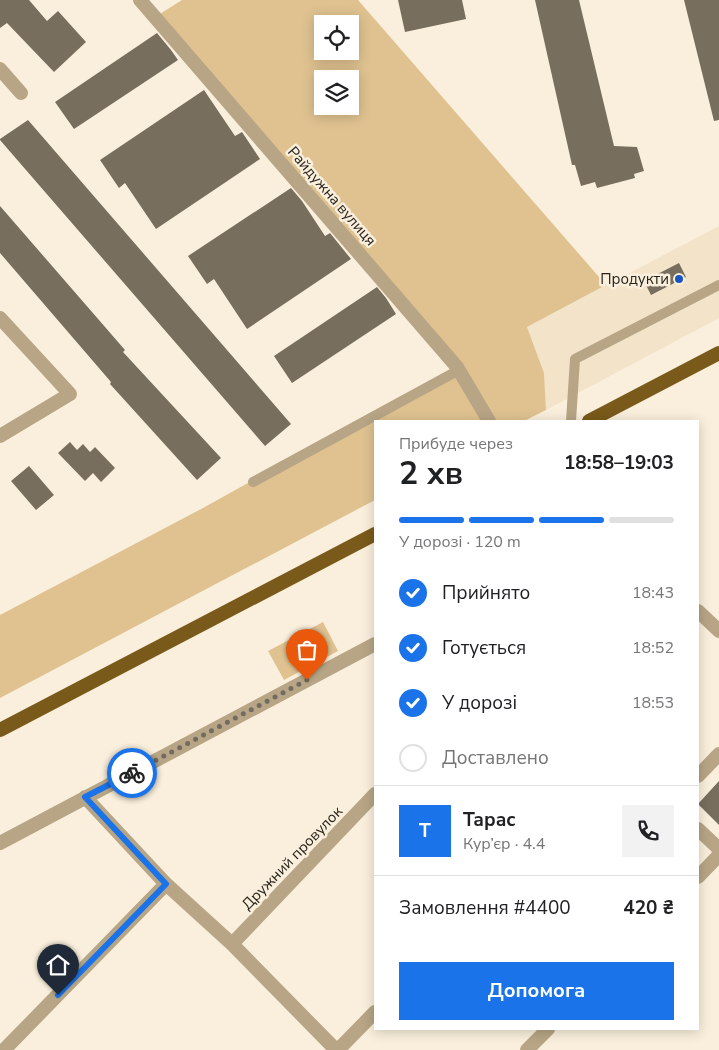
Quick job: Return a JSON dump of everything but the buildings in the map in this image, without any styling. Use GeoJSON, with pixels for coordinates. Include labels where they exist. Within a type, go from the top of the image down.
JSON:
{"type":"FeatureCollection","features":[{"type":"Feature","properties":{"kind":"highway"},"geometry":{"type":"LineString","coordinates":[[591,420],[719,353]]}},
{"type":"Feature","properties":{"kind":"highway"},"geometry":{"type":"LineString","coordinates":[[0,730],[374,535]]}},
{"type":"Feature","properties":{"kind":"street","name":"Райдужна вулиця"},"geometry":{"type":"LineString","coordinates":[[140,0],[459,370],[488,420]]}},
{"type":"Feature","properties":{"kind":"street"},"geometry":{"type":"LineString","coordinates":[[0,69],[21,93]]}},
{"type":"Feature","properties":{"kind":"street"},"geometry":{"type":"LineString","coordinates":[[0,318],[70,394],[0,436]]}},
{"type":"Feature","properties":{"kind":"street"},"geometry":{"type":"LineString","coordinates":[[699,612],[719,631]]}},
{"type":"Feature","properties":{"kind":"street"},"geometry":{"type":"LineString","coordinates":[[0,843],[374,645]]}},
{"type":"Feature","properties":{"kind":"street"},"geometry":{"type":"LineString","coordinates":[[699,775],[719,754]]}},
{"type":"Feature","properties":{"kind":"street","name":"Дружний провулок"},"geometry":{"type":"LineString","coordinates":[[232,944],[374,795]]}},
{"type":"Feature","properties":{"kind":"street"},"geometry":{"type":"LineString","coordinates":[[85,797],[166,884],[232,944],[337,1050],[374,1013]]}},
{"type":"Feature","properties":{"kind":"street"},"geometry":{"type":"LineString","coordinates":[[699,830],[719,850]]}},
{"type":"Feature","properties":{"kind":"street"},"geometry":{"type":"LineString","coordinates":[[699,876],[719,855]]}},
{"type":"Feature","properties":{"kind":"street"},"geometry":{"type":"LineString","coordinates":[[4,1050],[166,884]]}},
{"type":"Feature","properties":{"kind":"street"},"geometry":{"type":"LineString","coordinates":[[527,1050],[547,1030]]}},
{"type":"Feature","properties":{"kind":"lane"},"geometry":{"type":"LineString","coordinates":[[570,420],[575,358],[719,285]]}},
{"type":"Feature","properties":{"kind":"lane"},"geometry":{"type":"LineString","coordinates":[[253,482],[459,370]]}},
{"type":"Feature","properties":{"kind":"shaded area"},"geometry":{"type":"Polygon","coordinates":[[[182,0],[358,0],[606,285],[527,327],[544,373],[546,410],[526,420],[374,420],[374,501],[0,698],[0,615],[203,508],[457,367],[155,17],[182,0]]]}},
{"type":"Feature","properties":{"kind":"shaded area"},"geometry":{"type":"Polygon","coordinates":[[[719,226],[719,318],[546,410],[544,373],[527,327],[719,226]]]}},
{"type":"Feature","properties":{"kind":"shaded area"},"geometry":{"type":"Polygon","coordinates":[[[323,622],[338,651],[284,680],[268,651],[323,622]]]}},
{"type":"Feature","properties":{"kind":"way so far"},"geometry":{"type":"LineString","coordinates":[[132,773],[307,680]]}},
{"type":"Feature","properties":{"kind":"place","name":"Продукти"},"geometry":{"type":"Point","coordinates":[679,279]}},
{"type":"Feature","properties":{"kind":"route"},"geometry":{"type":"LineString","coordinates":[[58,995],[166,884],[85,797],[132,773]]}}]}
